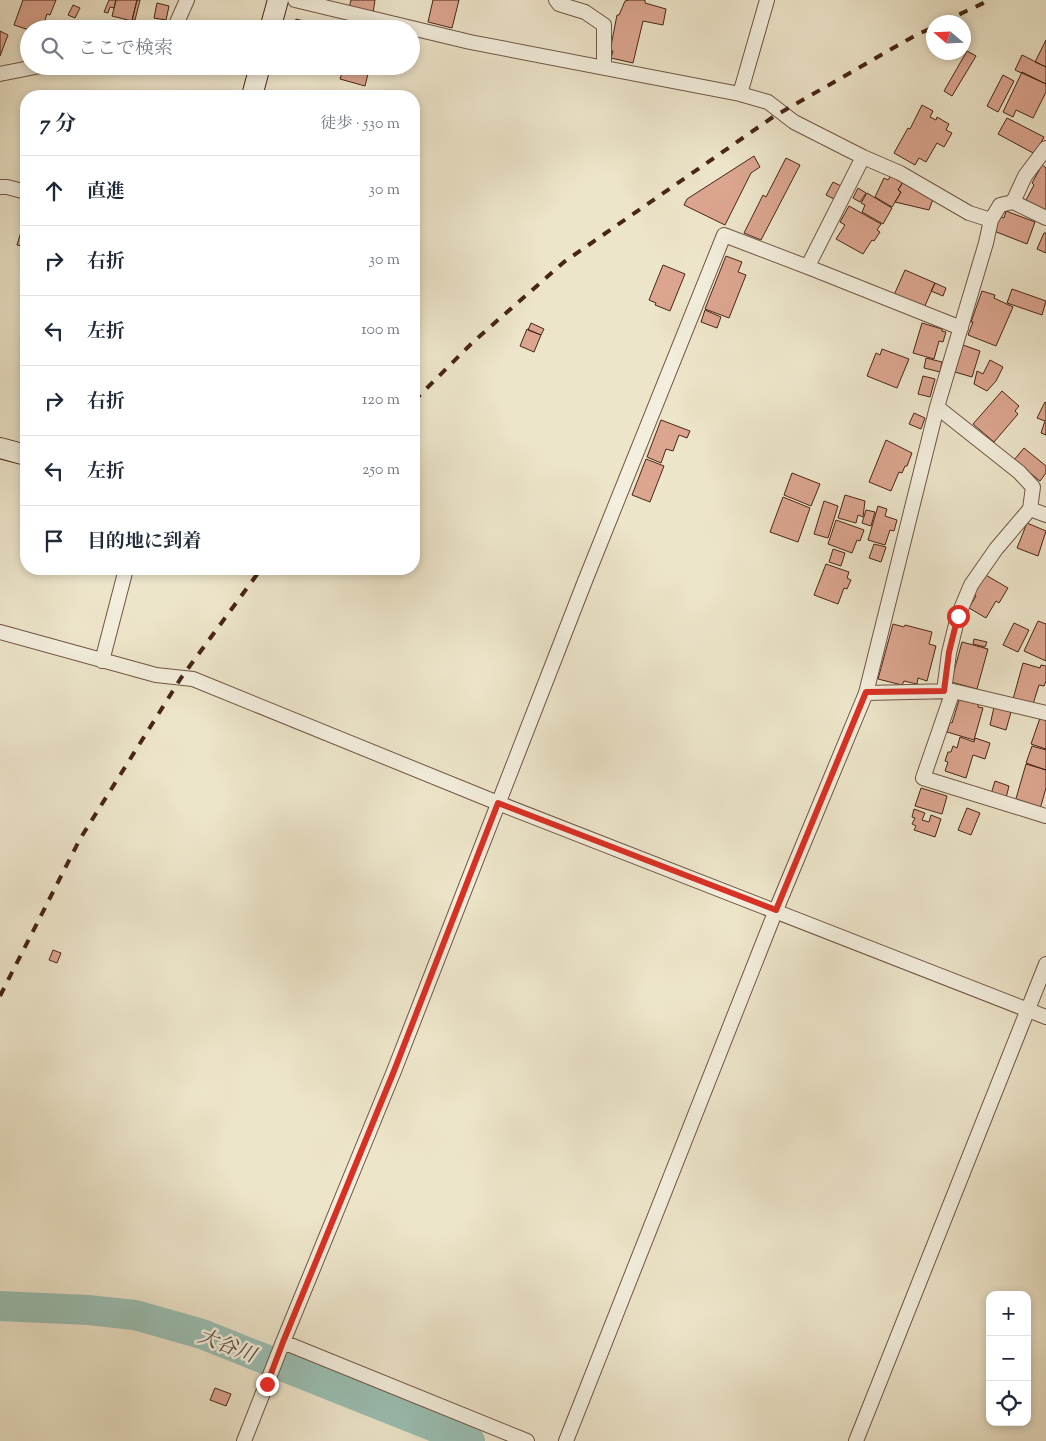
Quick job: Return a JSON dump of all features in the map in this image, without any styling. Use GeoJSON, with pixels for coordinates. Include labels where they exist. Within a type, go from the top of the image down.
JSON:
{"type":"FeatureCollection","features":[{"type":"Feature","properties":{"kind":"main road"},"geometry":{"type":"LineString","coordinates":[[272,20],[278,0]]}},
{"type":"Feature","properties":{"kind":"main road"},"geometry":{"type":"LineString","coordinates":[[254,90],[258,75]]}},
{"type":"Feature","properties":{"kind":"main road"},"geometry":{"type":"LineString","coordinates":[[0,448],[20,453]]}},
{"type":"Feature","properties":{"kind":"street"},"geometry":{"type":"LineString","coordinates":[[178,20],[187,0]]}},
{"type":"Feature","properties":{"kind":"street"},"geometry":{"type":"LineString","coordinates":[[295,0],[378,20]]}},
{"type":"Feature","properties":{"kind":"street"},"geometry":{"type":"LineString","coordinates":[[556,0],[559,4],[585,12],[604,24],[604,68]]}},
{"type":"Feature","properties":{"kind":"street"},"geometry":{"type":"LineString","coordinates":[[740,94],[766,0]]}},
{"type":"Feature","properties":{"kind":"street"},"geometry":{"type":"LineString","coordinates":[[420,30],[470,42],[740,94],[768,102],[794,122],[863,157],[900,173],[969,213],[990,220]]}},
{"type":"Feature","properties":{"kind":"street"},"geometry":{"type":"LineString","coordinates":[[0,74],[20,70]]}},
{"type":"Feature","properties":{"kind":"street"},"geometry":{"type":"LineString","coordinates":[[1013,202],[1025,176],[1046,148]]}},
{"type":"Feature","properties":{"kind":"street"},"geometry":{"type":"LineString","coordinates":[[808,266],[863,157]]}},
{"type":"Feature","properties":{"kind":"street"},"geometry":{"type":"LineString","coordinates":[[0,187],[20,190]]}},
{"type":"Feature","properties":{"kind":"street"},"geometry":{"type":"LineString","coordinates":[[566,1441],[776,910],[866,692],[937,407],[986,243],[990,220],[1000,204],[1013,202],[1046,218]]}},
{"type":"Feature","properties":{"kind":"street"},"geometry":{"type":"LineString","coordinates":[[244,1441],[394,1071],[585,581],[724,235],[808,266],[961,328]]}},
{"type":"Feature","properties":{"kind":"street"},"geometry":{"type":"LineString","coordinates":[[937,407],[1019,472],[1033,487],[1030,509],[996,548],[971,585],[958,616],[949,652],[948,691],[923,778],[1046,816]]}},
{"type":"Feature","properties":{"kind":"street"},"geometry":{"type":"LineString","coordinates":[[1030,509],[1046,516]]}},
{"type":"Feature","properties":{"kind":"street"},"geometry":{"type":"LineString","coordinates":[[102,661],[124,575]]}},
{"type":"Feature","properties":{"kind":"street"},"geometry":{"type":"LineString","coordinates":[[0,632],[156,675],[193,679],[498,803],[1046,1016]]}},
{"type":"Feature","properties":{"kind":"street"},"geometry":{"type":"LineString","coordinates":[[866,692],[948,691],[1046,713]]}},
{"type":"Feature","properties":{"kind":"street"},"geometry":{"type":"LineString","coordinates":[[856,1441],[1046,964]]}},
{"type":"Feature","properties":{"kind":"street"},"geometry":{"type":"LineString","coordinates":[[282,1345],[527,1441]]}},
{"type":"Feature","properties":{"kind":"building"},"geometry":{"type":"Polygon","coordinates":[[[23,0],[56,0],[50,15],[47,14],[45,20],[20,20],[20,27],[14,25],[23,0]]]}},
{"type":"Feature","properties":{"kind":"building"},"geometry":{"type":"Polygon","coordinates":[[[109,0],[116,0],[114,8],[110,7],[108,13],[104,12],[109,0]]]}},
{"type":"Feature","properties":{"kind":"building"},"geometry":{"type":"Polygon","coordinates":[[[116,0],[137,0],[132,20],[112,16],[116,0]]]}},
{"type":"Feature","properties":{"kind":"building"},"geometry":{"type":"Polygon","coordinates":[[[137,0],[140,0],[135,20],[132,20],[137,0]]]}},
{"type":"Feature","properties":{"kind":"building"},"geometry":{"type":"Polygon","coordinates":[[[351,0],[375,0],[373,13],[349,8],[351,0]]]}},
{"type":"Feature","properties":{"kind":"building"},"geometry":{"type":"Polygon","coordinates":[[[433,0],[459,0],[452,28],[428,22],[433,0]]]}},
{"type":"Feature","properties":{"kind":"building"},"geometry":{"type":"Polygon","coordinates":[[[645,0],[645,3],[666,9],[663,25],[643,21],[633,63],[611,58],[613,51],[610,51],[617,15],[619,15],[625,1],[645,0]]]}},
{"type":"Feature","properties":{"kind":"building"},"geometry":{"type":"Polygon","coordinates":[[[157,3],[169,6],[166,20],[154,18],[157,3]]]}},
{"type":"Feature","properties":{"kind":"building"},"geometry":{"type":"Polygon","coordinates":[[[73,5],[80,8],[75,18],[68,15],[73,5]]]}},
{"type":"Feature","properties":{"kind":"building"},"geometry":{"type":"Polygon","coordinates":[[[0,31],[8,35],[0,56],[0,31]]]}},
{"type":"Feature","properties":{"kind":"building"},"geometry":{"type":"Polygon","coordinates":[[[1046,40],[1046,67],[1035,62],[1046,40]]]}},
{"type":"Feature","properties":{"kind":"building"},"geometry":{"type":"Polygon","coordinates":[[[971,53],[976,56],[952,96],[944,91],[962,60],[971,60],[971,53]]]}},
{"type":"Feature","properties":{"kind":"building"},"geometry":{"type":"Polygon","coordinates":[[[1022,55],[1046,67],[1046,84],[1015,70],[1022,55]]]}},
{"type":"Feature","properties":{"kind":"building"},"geometry":{"type":"Polygon","coordinates":[[[1022,72],[1046,84],[1046,92],[1033,118],[1016,110],[1013,117],[1003,112],[1022,72]]]}},
{"type":"Feature","properties":{"kind":"building"},"geometry":{"type":"Polygon","coordinates":[[[341,75],[368,75],[365,86],[340,79],[341,75]]]}},
{"type":"Feature","properties":{"kind":"building"},"geometry":{"type":"Polygon","coordinates":[[[1003,75],[1014,81],[998,112],[987,106],[1003,75]]]}},
{"type":"Feature","properties":{"kind":"building"},"geometry":{"type":"Polygon","coordinates":[[[922,105],[933,111],[930,117],[936,120],[937,117],[949,124],[946,130],[952,133],[944,147],[937,143],[926,162],[919,158],[915,165],[894,153],[908,128],[910,129],[922,105]]]}},
{"type":"Feature","properties":{"kind":"building"},"geometry":{"type":"Polygon","coordinates":[[[1007,118],[1044,137],[1035,154],[998,134],[1007,118]]]}},
{"type":"Feature","properties":{"kind":"building"},"geometry":{"type":"Polygon","coordinates":[[[754,156],[760,167],[751,173],[725,225],[684,205],[687,199],[754,156]]]}},
{"type":"Feature","properties":{"kind":"building"},"geometry":{"type":"Polygon","coordinates":[[[786,158],[800,165],[761,240],[744,233],[763,195],[766,197],[786,158]]]}},
{"type":"Feature","properties":{"kind":"building"},"geometry":{"type":"Polygon","coordinates":[[[1042,165],[1046,168],[1046,214],[1025,202],[1034,185],[1032,183],[1042,165]]]}},
{"type":"Feature","properties":{"kind":"building"},"geometry":{"type":"Polygon","coordinates":[[[891,175],[903,182],[898,190],[901,192],[892,207],[875,197],[884,178],[888,180],[891,175]]]}},
{"type":"Feature","properties":{"kind":"building"},"geometry":{"type":"Polygon","coordinates":[[[833,182],[845,188],[838,201],[826,195],[833,182]]]}},
{"type":"Feature","properties":{"kind":"building"},"geometry":{"type":"Polygon","coordinates":[[[903,182],[933,199],[929,210],[895,202],[901,192],[898,190],[903,182]]]}},
{"type":"Feature","properties":{"kind":"building"},"geometry":{"type":"Polygon","coordinates":[[[858,188],[866,193],[860,202],[853,198],[858,188]]]}},
{"type":"Feature","properties":{"kind":"building"},"geometry":{"type":"Polygon","coordinates":[[[867,193],[892,208],[883,224],[862,212],[865,205],[861,203],[867,193]]]}},
{"type":"Feature","properties":{"kind":"building"},"geometry":{"type":"Polygon","coordinates":[[[849,206],[881,224],[877,230],[880,232],[863,254],[836,239],[845,225],[840,222],[849,206]]]}},
{"type":"Feature","properties":{"kind":"building"},"geometry":{"type":"Polygon","coordinates":[[[1006,211],[1035,222],[1027,244],[994,231],[999,216],[1004,218],[1006,211]]]}},
{"type":"Feature","properties":{"kind":"building"},"geometry":{"type":"Polygon","coordinates":[[[1044,233],[1046,233],[1046,253],[1037,249],[1044,233]]]}},
{"type":"Feature","properties":{"kind":"building"},"geometry":{"type":"Polygon","coordinates":[[[726,256],[742,262],[738,272],[746,275],[729,318],[705,309],[726,256]]]}},
{"type":"Feature","properties":{"kind":"building"},"geometry":{"type":"Polygon","coordinates":[[[663,265],[685,274],[670,311],[655,305],[656,303],[649,300],[663,265]]]}},
{"type":"Feature","properties":{"kind":"building"},"geometry":{"type":"Polygon","coordinates":[[[905,270],[935,283],[924,308],[894,295],[905,270]]]}},
{"type":"Feature","properties":{"kind":"building"},"geometry":{"type":"Polygon","coordinates":[[[935,283],[946,288],[943,296],[931,291],[935,283]]]}},
{"type":"Feature","properties":{"kind":"building"},"geometry":{"type":"Polygon","coordinates":[[[1012,289],[1046,301],[1042,315],[1007,303],[1012,289]]]}},
{"type":"Feature","properties":{"kind":"building"},"geometry":{"type":"Polygon","coordinates":[[[982,291],[995,295],[994,298],[1013,307],[996,346],[968,335],[982,291]]]}},
{"type":"Feature","properties":{"kind":"building"},"geometry":{"type":"Polygon","coordinates":[[[705,310],[721,317],[717,328],[701,322],[705,310]]]}},
{"type":"Feature","properties":{"kind":"building"},"geometry":{"type":"Polygon","coordinates":[[[531,323],[544,329],[541,335],[528,330],[531,323]]]}},
{"type":"Feature","properties":{"kind":"building"},"geometry":{"type":"Polygon","coordinates":[[[922,323],[946,332],[943,342],[939,341],[934,359],[913,353],[922,323]]]}},
{"type":"Feature","properties":{"kind":"building"},"geometry":{"type":"Polygon","coordinates":[[[527,329],[541,335],[534,352],[520,346],[527,329]]]}},
{"type":"Feature","properties":{"kind":"building"},"geometry":{"type":"Polygon","coordinates":[[[963,345],[980,351],[972,377],[955,372],[963,345]]]}},
{"type":"Feature","properties":{"kind":"building"},"geometry":{"type":"Polygon","coordinates":[[[882,349],[909,359],[897,388],[867,376],[876,353],[880,355],[882,349]]]}},
{"type":"Feature","properties":{"kind":"building"},"geometry":{"type":"Polygon","coordinates":[[[926,358],[942,362],[940,372],[924,368],[926,358]]]}},
{"type":"Feature","properties":{"kind":"building"},"geometry":{"type":"Polygon","coordinates":[[[990,360],[1003,367],[996,381],[987,391],[974,384],[977,371],[983,374],[990,360]]]}},
{"type":"Feature","properties":{"kind":"building"},"geometry":{"type":"Polygon","coordinates":[[[923,376],[935,379],[930,397],[918,394],[923,376]]]}},
{"type":"Feature","properties":{"kind":"building"},"geometry":{"type":"Polygon","coordinates":[[[1002,391],[1019,406],[1015,411],[1018,414],[994,442],[973,424],[1002,391]]]}},
{"type":"Feature","properties":{"kind":"building"},"geometry":{"type":"Polygon","coordinates":[[[1045,402],[1046,435],[1041,433],[1045,421],[1037,418],[1045,402]]]}},
{"type":"Feature","properties":{"kind":"building"},"geometry":{"type":"Polygon","coordinates":[[[914,413],[925,418],[921,429],[909,424],[914,413]]]}},
{"type":"Feature","properties":{"kind":"building"},"geometry":{"type":"Polygon","coordinates":[[[661,420],[690,431],[687,438],[679,435],[673,451],[666,449],[661,463],[647,457],[661,420]]]}},
{"type":"Feature","properties":{"kind":"building"},"geometry":{"type":"Polygon","coordinates":[[[886,440],[912,453],[907,466],[905,466],[902,473],[899,472],[891,491],[869,482],[886,440]]]}},
{"type":"Feature","properties":{"kind":"building"},"geometry":{"type":"Polygon","coordinates":[[[1024,448],[1046,466],[1046,473],[1040,481],[1014,460],[1024,448]]]}},
{"type":"Feature","properties":{"kind":"building"},"geometry":{"type":"Polygon","coordinates":[[[646,459],[664,466],[650,502],[632,495],[646,459]]]}},
{"type":"Feature","properties":{"kind":"building"},"geometry":{"type":"Polygon","coordinates":[[[792,473],[820,484],[811,506],[784,495],[792,473]]]}},
{"type":"Feature","properties":{"kind":"building"},"geometry":{"type":"Polygon","coordinates":[[[845,495],[865,501],[863,517],[858,515],[856,523],[838,518],[845,495]]]}},
{"type":"Feature","properties":{"kind":"building"},"geometry":{"type":"Polygon","coordinates":[[[783,497],[810,508],[798,542],[770,532],[783,497]]]}},
{"type":"Feature","properties":{"kind":"building"},"geometry":{"type":"Polygon","coordinates":[[[824,501],[838,506],[828,538],[814,534],[824,501]]]}},
{"type":"Feature","properties":{"kind":"building"},"geometry":{"type":"Polygon","coordinates":[[[878,506],[887,509],[885,516],[897,520],[894,531],[890,530],[885,545],[868,540],[878,506]]]}},
{"type":"Feature","properties":{"kind":"building"},"geometry":{"type":"Polygon","coordinates":[[[866,510],[875,512],[871,526],[862,523],[866,510]]]}},
{"type":"Feature","properties":{"kind":"building"},"geometry":{"type":"Polygon","coordinates":[[[836,520],[864,530],[860,541],[857,540],[852,553],[828,544],[836,520]]]}},
{"type":"Feature","properties":{"kind":"building"},"geometry":{"type":"Polygon","coordinates":[[[1027,523],[1046,531],[1038,556],[1017,548],[1027,523]]]}},
{"type":"Feature","properties":{"kind":"building"},"geometry":{"type":"Polygon","coordinates":[[[874,544],[886,547],[881,562],[869,558],[874,544]]]}},
{"type":"Feature","properties":{"kind":"building"},"geometry":{"type":"Polygon","coordinates":[[[833,549],[845,553],[841,566],[829,562],[833,549]]]}},
{"type":"Feature","properties":{"kind":"building"},"geometry":{"type":"Polygon","coordinates":[[[826,564],[849,572],[847,578],[851,580],[847,589],[844,588],[838,604],[814,595],[826,564]]]}},
{"type":"Feature","properties":{"kind":"building"},"geometry":{"type":"Polygon","coordinates":[[[984,574],[1008,588],[999,603],[996,601],[986,618],[969,608],[976,596],[973,593],[984,574]]]}},
{"type":"Feature","properties":{"kind":"building"},"geometry":{"type":"Polygon","coordinates":[[[1038,621],[1046,624],[1046,661],[1024,651],[1038,621]]]}},
{"type":"Feature","properties":{"kind":"building"},"geometry":{"type":"Polygon","coordinates":[[[1014,623],[1029,630],[1018,652],[1003,645],[1014,623]]]}},
{"type":"Feature","properties":{"kind":"building"},"geometry":{"type":"Polygon","coordinates":[[[893,624],[932,632],[929,644],[936,646],[927,681],[918,678],[917,684],[904,681],[902,685],[878,679],[893,624]]]}},
{"type":"Feature","properties":{"kind":"building"},"geometry":{"type":"Polygon","coordinates":[[[974,639],[987,642],[985,647],[973,644],[974,639]]]}},
{"type":"Feature","properties":{"kind":"building"},"geometry":{"type":"Polygon","coordinates":[[[962,642],[988,649],[977,689],[951,682],[962,642]]]}},
{"type":"Feature","properties":{"kind":"building"},"geometry":{"type":"Polygon","coordinates":[[[1023,663],[1040,668],[1041,665],[1046,666],[1046,681],[1044,686],[1039,685],[1033,704],[1013,699],[1023,663]]]}},
{"type":"Feature","properties":{"kind":"building"},"geometry":{"type":"Polygon","coordinates":[[[960,697],[979,702],[978,707],[983,708],[974,740],[947,732],[950,722],[952,723],[960,697]]]}},
{"type":"Feature","properties":{"kind":"building"},"geometry":{"type":"Polygon","coordinates":[[[994,707],[1011,712],[1006,730],[990,725],[994,707]]]}},
{"type":"Feature","properties":{"kind":"building"},"geometry":{"type":"Polygon","coordinates":[[[1040,718],[1046,720],[1046,749],[1031,744],[1040,718]]]}},
{"type":"Feature","properties":{"kind":"building"},"geometry":{"type":"Polygon","coordinates":[[[960,737],[974,742],[975,738],[990,743],[985,759],[973,755],[966,778],[945,771],[948,762],[945,761],[948,752],[951,752],[953,746],[957,748],[960,737]]]}},
{"type":"Feature","properties":{"kind":"building"},"geometry":{"type":"Polygon","coordinates":[[[1032,746],[1046,750],[1046,770],[1026,763],[1032,746]]]}},
{"type":"Feature","properties":{"kind":"building"},"geometry":{"type":"Polygon","coordinates":[[[1026,764],[1046,770],[1046,788],[1040,809],[1015,802],[1026,764]]]}},
{"type":"Feature","properties":{"kind":"building"},"geometry":{"type":"Polygon","coordinates":[[[995,781],[1009,786],[1006,798],[991,794],[995,781]]]}},
{"type":"Feature","properties":{"kind":"building"},"geometry":{"type":"Polygon","coordinates":[[[921,788],[947,796],[942,814],[915,806],[921,788]]]}},
{"type":"Feature","properties":{"kind":"building"},"geometry":{"type":"Polygon","coordinates":[[[967,808],[980,813],[971,835],[958,830],[967,808]]]}},
{"type":"Feature","properties":{"kind":"building"},"geometry":{"type":"Polygon","coordinates":[[[914,809],[925,813],[922,820],[929,822],[931,815],[941,819],[935,837],[914,830],[916,826],[912,824],[915,818],[912,817],[914,809]]]}},
{"type":"Feature","properties":{"kind":"building"},"geometry":{"type":"Polygon","coordinates":[[[53,950],[61,953],[57,963],[49,960],[53,950]]]}},
{"type":"Feature","properties":{"kind":"building"},"geometry":{"type":"Polygon","coordinates":[[[215,1388],[231,1394],[226,1406],[210,1400],[215,1388]]]}},
{"type":"Feature","properties":{"kind":"waterway","name":"大谷川"},"geometry":{"type":"LineString","coordinates":[[0,1306],[88,1310],[135,1315],[202,1334],[470,1441]]}},
{"type":"Feature","properties":{"kind":"railway"},"geometry":{"type":"LineString","coordinates":[[958,15],[990,0]]}},
{"type":"Feature","properties":{"kind":"railway"},"geometry":{"type":"LineString","coordinates":[[420,395],[473,342],[564,262],[773,117],[926,31]]}},
{"type":"Feature","properties":{"kind":"railway"},"geometry":{"type":"LineString","coordinates":[[0,996],[80,839],[181,678],[257,575]]}},
{"type":"Feature","properties":{"kind":"route"},"geometry":{"type":"LineString","coordinates":[[267,1384],[394,1071],[498,803],[776,910],[866,692],[944,691],[949,652],[958,616]]}}]}
